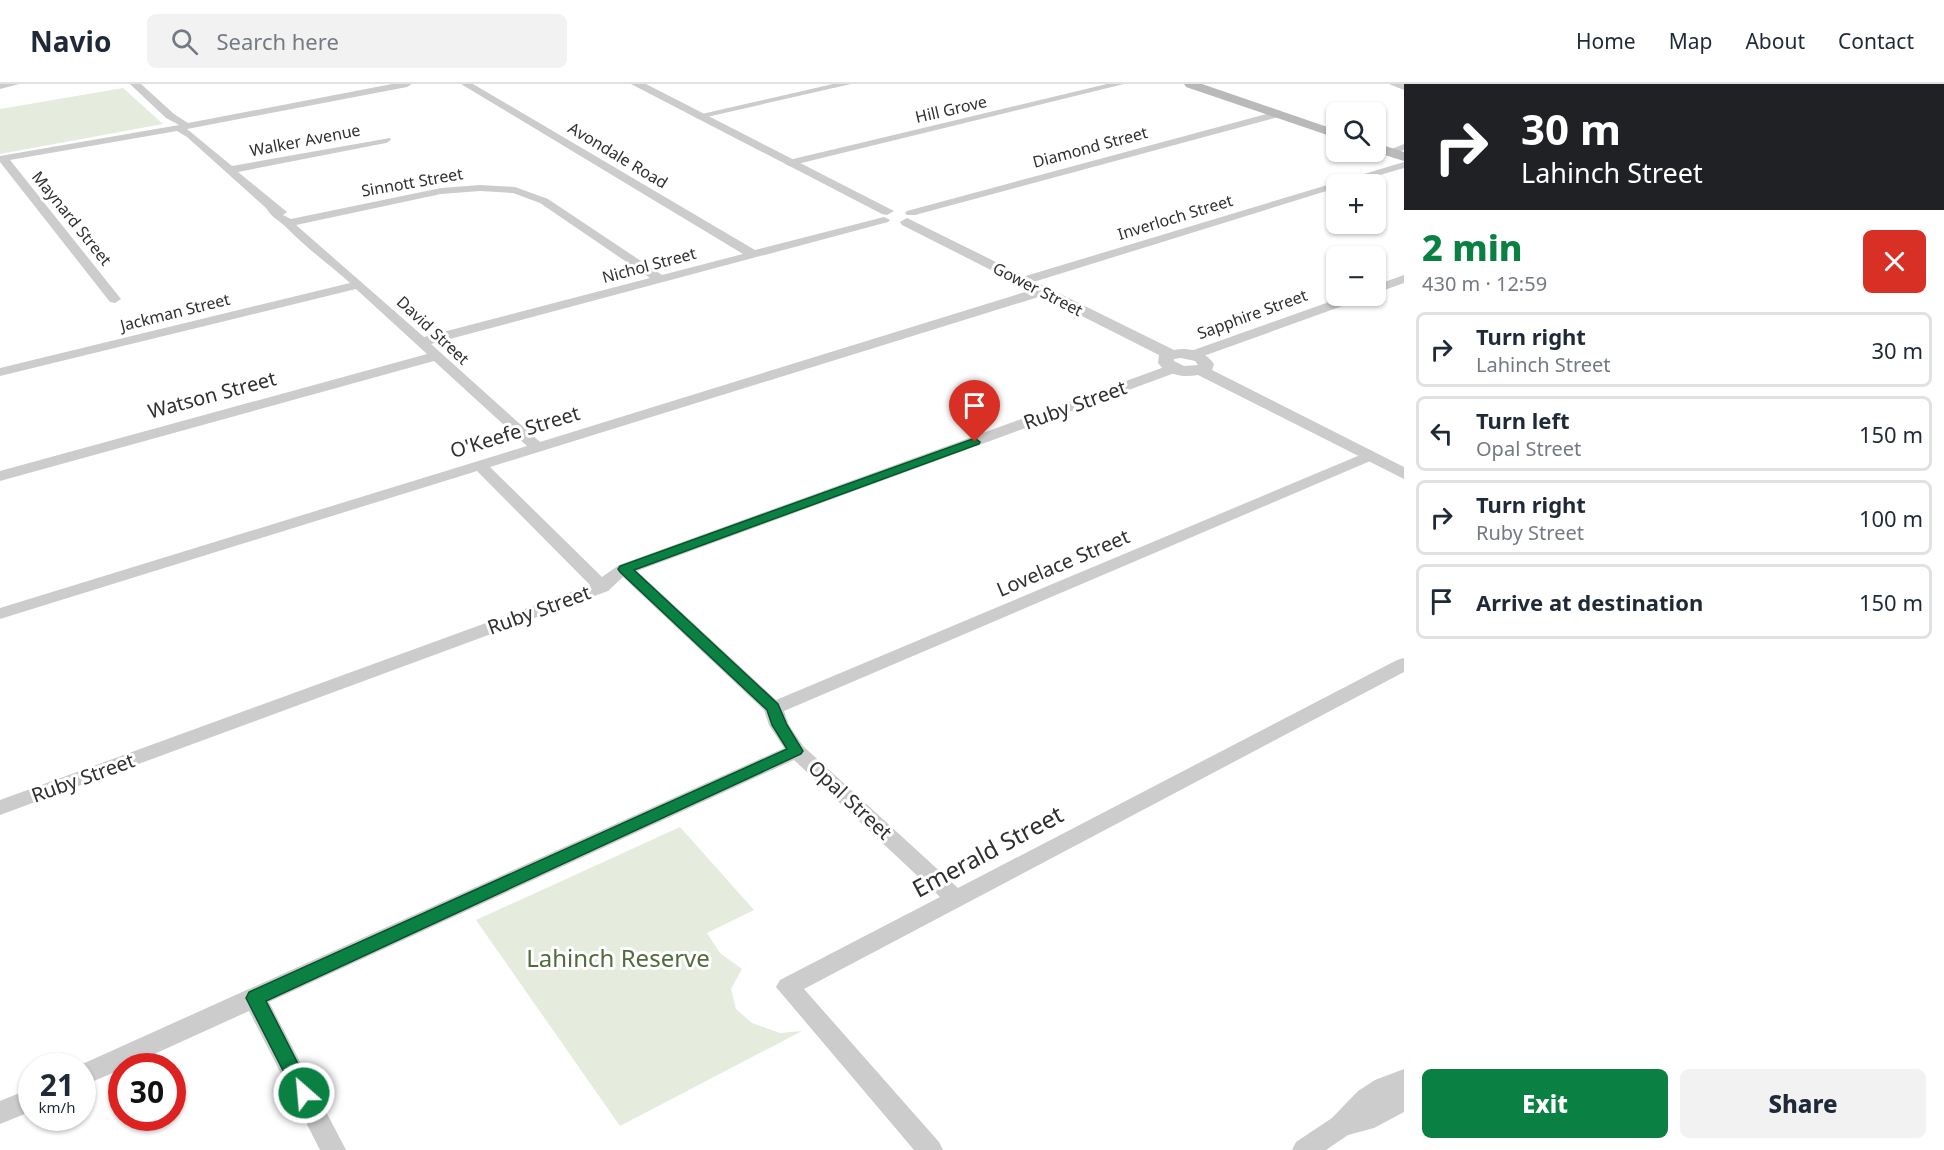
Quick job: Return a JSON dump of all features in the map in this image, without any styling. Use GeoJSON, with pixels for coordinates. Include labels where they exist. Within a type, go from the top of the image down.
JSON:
{"type":"FeatureCollection","features":[{"type":"Feature","properties":{"kind":"main road"},"geometry":{"type":"LineString","coordinates":[[1190,84],[1326,131]]}},
{"type":"Feature","properties":{"kind":"main road"},"geometry":{"type":"LineString","coordinates":[[1386,150],[1404,157]]}},
{"type":"Feature","properties":{"kind":"street"},"geometry":{"type":"LineString","coordinates":[[0,86],[14,84]]}},
{"type":"Feature","properties":{"kind":"street","name":"David Street"},"geometry":{"type":"LineString","coordinates":[[135,84],[270,206],[278,217],[293,222],[291,228],[306,238],[537,447]]}},
{"type":"Feature","properties":{"kind":"street"},"geometry":{"type":"LineString","coordinates":[[2,159],[407,84]]}},
{"type":"Feature","properties":{"kind":"street","name":"Avondale Road"},"geometry":{"type":"LineString","coordinates":[[466,84],[752,254]]}},
{"type":"Feature","properties":{"kind":"street"},"geometry":{"type":"LineString","coordinates":[[637,84],[886,216],[909,218]]}},
{"type":"Feature","properties":{"kind":"street"},"geometry":{"type":"LineString","coordinates":[[698,116],[846,84]]}},
{"type":"Feature","properties":{"kind":"street","name":"Hill Grove"},"geometry":{"type":"LineString","coordinates":[[789,163],[1119,84]]}},
{"type":"Feature","properties":{"kind":"street"},"geometry":{"type":"LineString","coordinates":[[1394,84],[1404,87]]}},
{"type":"Feature","properties":{"kind":"street","name":"Diamond Street"},"geometry":{"type":"LineString","coordinates":[[909,218],[1278,114]]}},
{"type":"Feature","properties":{"kind":"street","name":"Walker Avenue"},"geometry":{"type":"LineString","coordinates":[[231,170],[386,140]]}},
{"type":"Feature","properties":{"kind":"street"},"geometry":{"type":"LineString","coordinates":[[1386,149],[1404,147]]}},
{"type":"Feature","properties":{"kind":"street","name":"Maynard Street"},"geometry":{"type":"LineString","coordinates":[[2,159],[116,299]]}},
{"type":"Feature","properties":{"kind":"street","name":"Inverloch Street"},"geometry":{"type":"LineString","coordinates":[[1374,174],[1404,165]]}},
{"type":"Feature","properties":{"kind":"street","name":"Sinnott Street"},"geometry":{"type":"LineString","coordinates":[[293,222],[441,191],[480,188],[515,190],[544,201],[660,279]]}},
{"type":"Feature","properties":{"kind":"street","name":"Inverloch Street"},"geometry":{"type":"LineString","coordinates":[[1023,281],[1326,189]]}},
{"type":"Feature","properties":{"kind":"street","name":"Nichol Street"},"geometry":{"type":"LineString","coordinates":[[422,342],[886,216]]}},
{"type":"Feature","properties":{"kind":"street","name":"Gower Street"},"geometry":{"type":"LineString","coordinates":[[909,218],[1172,361]]}},
{"type":"Feature","properties":{"kind":"street"},"geometry":{"type":"LineString","coordinates":[[1386,285],[1404,279]]}},
{"type":"Feature","properties":{"kind":"street","name":"Jackman Street"},"geometry":{"type":"LineString","coordinates":[[0,372],[358,285]]}},
{"type":"Feature","properties":{"kind":"street","name":"O'Keefe Street"},"geometry":{"type":"LineString","coordinates":[[0,614],[1042,291]]}},
{"type":"Feature","properties":{"kind":"street","name":"Sapphire Street"},"geometry":{"type":"LineString","coordinates":[[1197,362],[1333,306]]}},
{"type":"Feature","properties":{"kind":"street","name":"Watson Street"},"geometry":{"type":"LineString","coordinates":[[0,476],[435,356]]}},
{"type":"Feature","properties":{"kind":"street"},"geometry":{"type":"LineString","coordinates":[[1172,361],[1188,371],[1197,362],[1404,474]]}},
{"type":"Feature","properties":{"kind":"street","name":"Ruby Street"},"geometry":{"type":"LineString","coordinates":[[0,808],[602,587],[612,576],[625,569],[1172,361]]}},
{"type":"Feature","properties":{"kind":"street","name":"Lovelace Street"},"geometry":{"type":"LineString","coordinates":[[773,708],[1370,456]]}},
{"type":"Feature","properties":{"kind":"street"},"geometry":{"type":"LineString","coordinates":[[479,465],[602,587]]}},
{"type":"Feature","properties":{"kind":"street","name":"Opal Street"},"geometry":{"type":"LineString","coordinates":[[625,569],[773,708],[779,725],[796,751],[956,899]]}},
{"type":"Feature","properties":{"kind":"street","name":"Emerald Street"},"geometry":{"type":"LineString","coordinates":[[930,1150],[788,987],[1404,664]]}},
{"type":"Feature","properties":{"kind":"street"},"geometry":{"type":"LineString","coordinates":[[96,1070],[796,751]]}},
{"type":"Feature","properties":{"kind":"street"},"geometry":{"type":"LineString","coordinates":[[255,998],[333,1150]]}},
{"type":"Feature","properties":{"kind":"street"},"geometry":{"type":"LineString","coordinates":[[1305,1150],[1341,1126],[1367,1099],[1384,1088],[1404,1080]]}},
{"type":"Feature","properties":{"kind":"street"},"geometry":{"type":"LineString","coordinates":[[1341,1126],[1365,1120],[1404,1099]]}},
{"type":"Feature","properties":{"kind":"street"},"geometry":{"type":"LineString","coordinates":[[0,1113],[18,1105]]}},
{"type":"Feature","properties":{"kind":"green space"},"geometry":{"type":"Polygon","coordinates":[[[123,88],[163,124],[0,154],[0,109],[123,88]]]}},
{"type":"Feature","properties":{"kind":"green space","name":"Lahinch Reserve"},"geometry":{"type":"Polygon","coordinates":[[[680,827],[754,910],[707,933],[720,953],[742,969],[731,989],[736,1009],[752,1023],[780,1033],[802,1031],[620,1126],[476,920],[680,827]]]}},
{"type":"Feature","properties":{"kind":"route"},"geometry":{"type":"LineString","coordinates":[[304,1093],[255,998],[796,751],[779,725],[773,708],[625,569],[975,442]]}}]}
